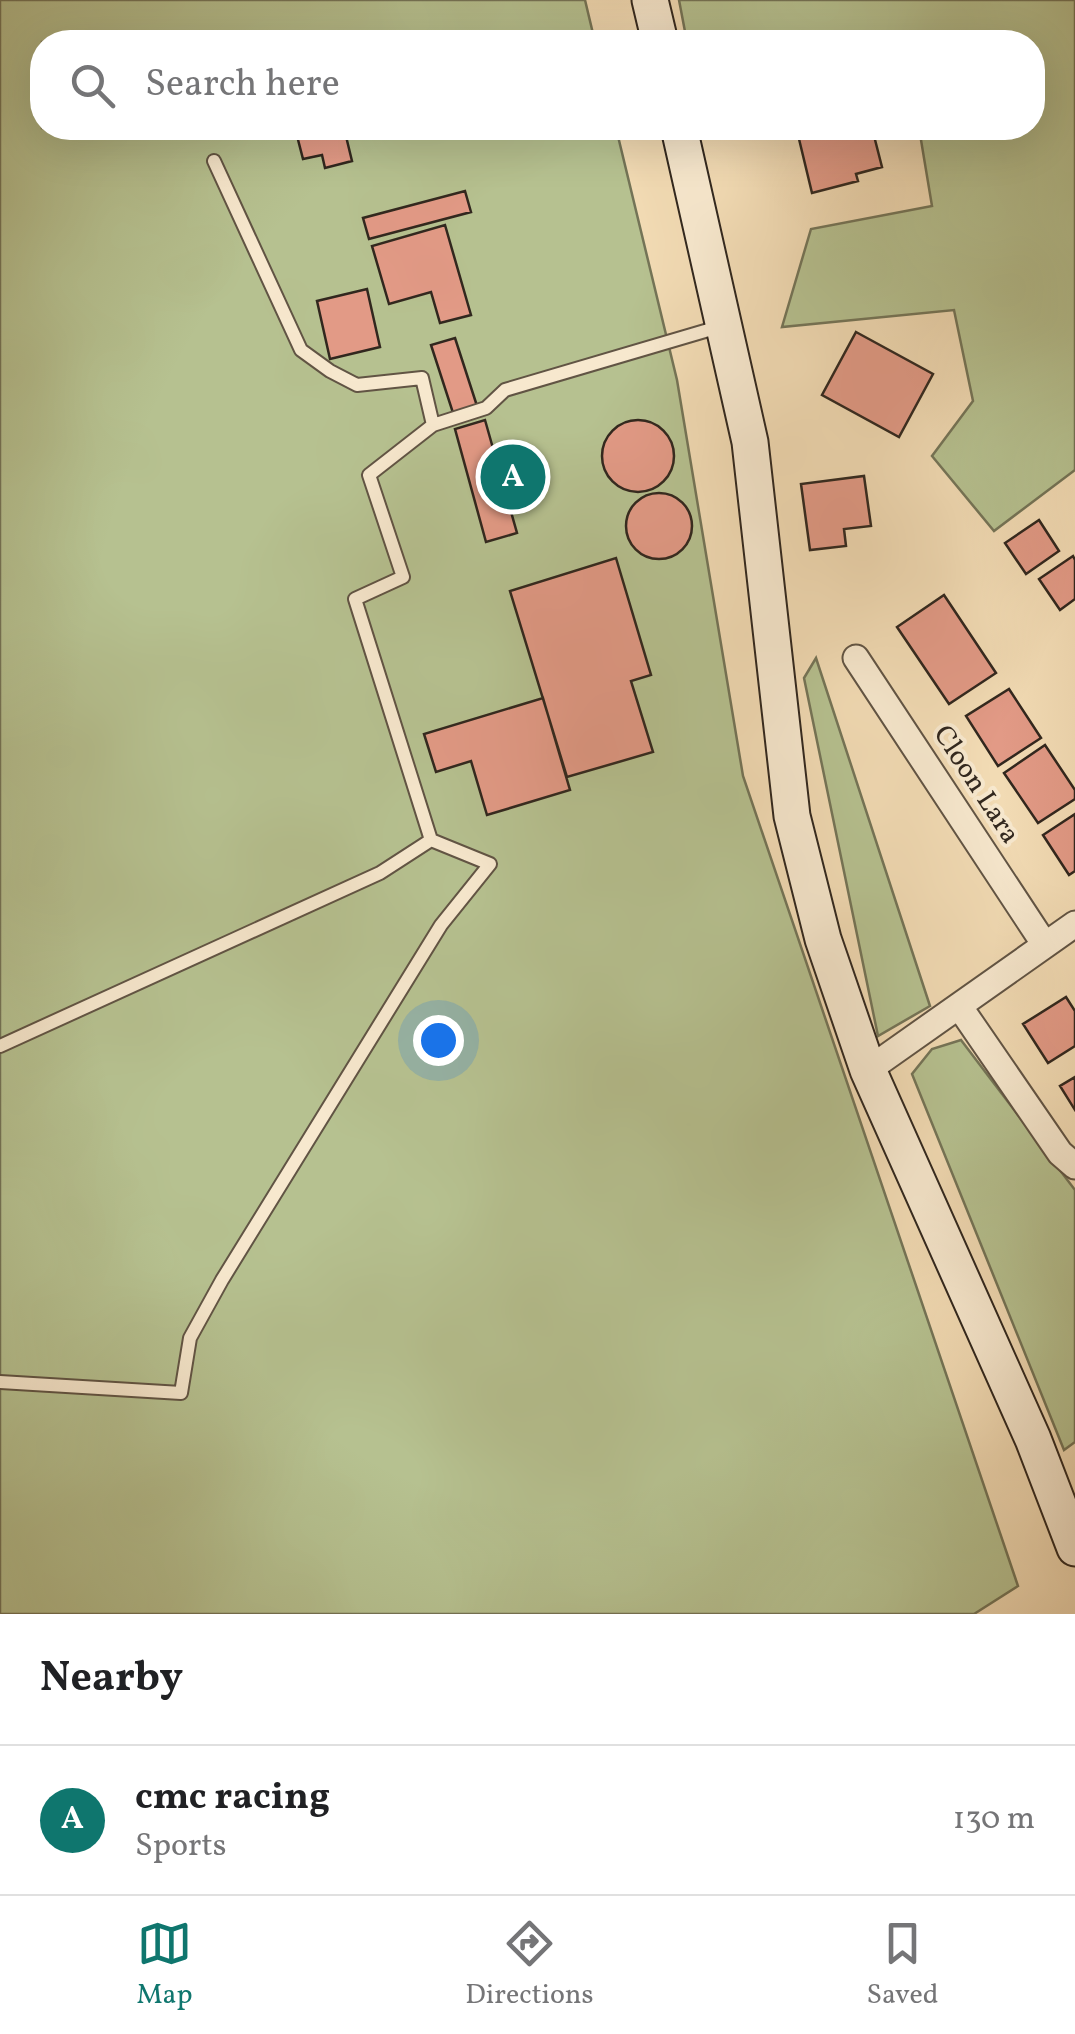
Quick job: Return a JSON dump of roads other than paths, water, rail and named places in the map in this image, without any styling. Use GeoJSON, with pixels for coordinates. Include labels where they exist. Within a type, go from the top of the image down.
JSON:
{"type":"FeatureCollection","features":[{"type":"Feature","properties":{"kind":"main road"},"geometry":{"type":"LineString","coordinates":[[650,0],[657,30]]}},
{"type":"Feature","properties":{"kind":"main road"},"geometry":{"type":"LineString","coordinates":[[682,140],[750,442],[792,816],[823,939],[868,1070],[1033,1439],[1075,1548]]}},
{"type":"Feature","properties":{"kind":"street","name":"Cloon Lara"},"geometry":{"type":"LineString","coordinates":[[856,658],[1046,945]]}},
{"type":"Feature","properties":{"kind":"street"},"geometry":{"type":"LineString","coordinates":[[868,1070],[1075,924]]}},
{"type":"Feature","properties":{"kind":"street"},"geometry":{"type":"LineString","coordinates":[[959,1006],[1060,1153],[1075,1166]]}},
{"type":"Feature","properties":{"kind":"lane"},"geometry":{"type":"LineString","coordinates":[[214,161],[300,350],[356,385],[422,378],[433,426]]}},
{"type":"Feature","properties":{"kind":"lane"},"geometry":{"type":"LineString","coordinates":[[430,840],[355,599],[403,576],[369,474],[433,426],[486,408],[505,390],[724,325]]}},
{"type":"Feature","properties":{"kind":"lane"},"geometry":{"type":"LineString","coordinates":[[0,1046],[380,873],[430,840]]}},
{"type":"Feature","properties":{"kind":"lane"},"geometry":{"type":"LineString","coordinates":[[0,1382],[181,1393],[190,1338],[222,1280],[441,924],[490,864],[430,840]]}},
{"type":"Feature","properties":{"kind":"place","name":"cmc racing"},"geometry":{"type":"Point","coordinates":[513,477]}}]}
